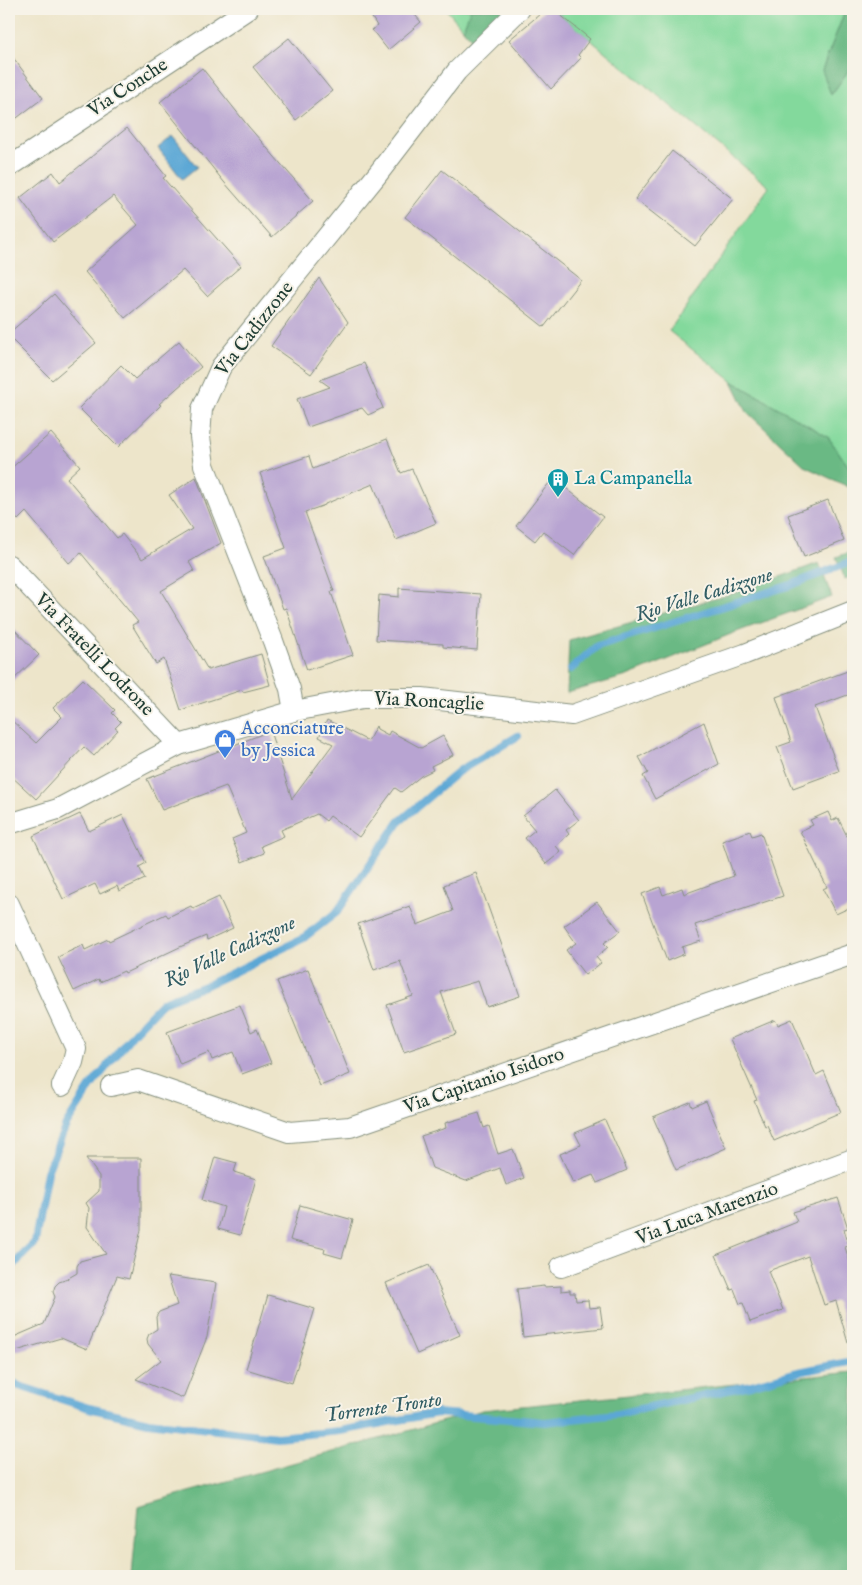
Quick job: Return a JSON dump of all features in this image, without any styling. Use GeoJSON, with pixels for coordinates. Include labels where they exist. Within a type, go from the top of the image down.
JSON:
{"type":"FeatureCollection","features":[{"type":"Feature","properties":{"kind":"street","name":"Via Conche"},"geometry":{"type":"LineString","coordinates":[[9,167],[248,9]]}},
{"type":"Feature","properties":{"kind":"street","name":"Via Cadizzone"},"geometry":{"type":"LineString","coordinates":[[294,711],[290,689],[273,641],[204,465],[200,437],[202,409],[221,367],[377,175],[457,70],[520,9]]}},
{"type":"Feature","properties":{"kind":"street","name":"Via Fratelli Lodrone"},"geometry":{"type":"LineString","coordinates":[[9,566],[180,745]]}},
{"type":"Feature","properties":{"kind":"street","name":"Via Roncaglie"},"geometry":{"type":"LineString","coordinates":[[9,824],[58,809],[180,745],[294,711],[363,698],[422,698],[572,715],[745,654],[853,611]]}},
{"type":"Feature","properties":{"kind":"street"},"geometry":{"type":"LineString","coordinates":[[9,904],[76,1048],[76,1065],[62,1086]]}},
{"type":"Feature","properties":{"kind":"street","name":"Via Capitanio Isidoro"},"geometry":{"type":"LineString","coordinates":[[111,1086],[138,1080],[289,1132],[350,1127],[853,954]]}},
{"type":"Feature","properties":{"kind":"street","name":"Via Luca Marenzio"},"geometry":{"type":"LineString","coordinates":[[561,1267],[853,1159]]}},
{"type":"Feature","properties":{"kind":"green space"},"geometry":{"type":"Polygon","coordinates":[[[446,9],[471,9],[463,29],[446,9]]]}},
{"type":"Feature","properties":{"kind":"green space"},"geometry":{"type":"Polygon","coordinates":[[[471,9],[512,9],[466,52],[462,49],[471,38],[463,29],[471,9]]]}},
{"type":"Feature","properties":{"kind":"green space"},"geometry":{"type":"Polygon","coordinates":[[[553,9],[846,9],[822,70],[832,94],[853,64],[853,473],[828,437],[732,381],[669,331],[769,187],[553,9]]]}},
{"type":"Feature","properties":{"kind":"green space"},"geometry":{"type":"Polygon","coordinates":[[[846,9],[853,9],[853,64],[831,95],[822,70],[846,9]]]}},
{"type":"Feature","properties":{"kind":"green space"},"geometry":{"type":"Polygon","coordinates":[[[732,381],[828,437],[853,473],[853,489],[806,467],[747,412],[732,381]]]}},
{"type":"Feature","properties":{"kind":"green space"},"geometry":{"type":"Polygon","coordinates":[[[853,551],[853,576],[845,579],[836,557],[853,551]]]}},
{"type":"Feature","properties":{"kind":"green space"},"geometry":{"type":"Polygon","coordinates":[[[819,563],[832,597],[731,634],[627,676],[567,693],[569,640],[735,593],[819,563]]]}},
{"type":"Feature","properties":{"kind":"green space"},"geometry":{"type":"Polygon","coordinates":[[[853,1372],[853,1576],[132,1576],[138,1506],[483,1410],[853,1372]]]}},
{"type":"Feature","properties":{"kind":"water"},"geometry":{"type":"Polygon","coordinates":[[[173,136],[197,167],[182,179],[158,148],[173,136]]]}},
{"type":"Feature","properties":{"kind":"building"},"geometry":{"type":"Polygon","coordinates":[[[367,9],[410,9],[421,22],[388,50],[372,30],[377,26],[367,9]]]}},
{"type":"Feature","properties":{"kind":"building"},"geometry":{"type":"Polygon","coordinates":[[[546,9],[553,9],[590,39],[578,55],[581,58],[551,89],[509,40],[546,9]]]}},
{"type":"Feature","properties":{"kind":"building"},"geometry":{"type":"Polygon","coordinates":[[[289,38],[332,91],[296,120],[253,67],[289,38]]]}},
{"type":"Feature","properties":{"kind":"building"},"geometry":{"type":"Polygon","coordinates":[[[9,52],[43,98],[9,124],[9,52]]]}},
{"type":"Feature","properties":{"kind":"building"},"geometry":{"type":"Polygon","coordinates":[[[202,68],[248,126],[313,201],[272,237],[224,182],[160,102],[202,68]]]}},
{"type":"Feature","properties":{"kind":"building"},"geometry":{"type":"Polygon","coordinates":[[[127,128],[166,176],[163,178],[241,266],[207,296],[183,270],[125,318],[85,272],[138,225],[113,196],[53,242],[20,198],[53,172],[60,182],[127,128]]]}},
{"type":"Feature","properties":{"kind":"building"},"geometry":{"type":"Polygon","coordinates":[[[672,151],[733,199],[695,246],[635,199],[672,151]]]}},
{"type":"Feature","properties":{"kind":"building"},"geometry":{"type":"Polygon","coordinates":[[[442,170],[581,280],[544,327],[405,217],[442,170]]]}},
{"type":"Feature","properties":{"kind":"building"},"geometry":{"type":"Polygon","coordinates":[[[319,278],[348,322],[311,374],[271,346],[319,278]]]}},
{"type":"Feature","properties":{"kind":"building"},"geometry":{"type":"Polygon","coordinates":[[[54,294],[96,343],[52,380],[9,337],[9,333],[54,294]]]}},
{"type":"Feature","properties":{"kind":"building"},"geometry":{"type":"Polygon","coordinates":[[[179,341],[201,367],[159,404],[161,405],[118,447],[79,408],[121,365],[135,379],[179,341]]]}},
{"type":"Feature","properties":{"kind":"building"},"geometry":{"type":"Polygon","coordinates":[[[364,363],[383,408],[368,415],[362,408],[308,427],[297,399],[330,387],[320,380],[364,363]]]}},
{"type":"Feature","properties":{"kind":"building"},"geometry":{"type":"Polygon","coordinates":[[[51,433],[80,466],[67,478],[117,538],[122,534],[142,559],[192,529],[169,495],[196,477],[221,543],[189,562],[194,571],[161,591],[208,670],[261,654],[270,685],[243,692],[242,690],[181,710],[164,659],[156,664],[132,625],[138,622],[81,553],[69,563],[26,512],[18,520],[9,509],[9,470],[51,433]]]}},
{"type":"Feature","properties":{"kind":"building"},"geometry":{"type":"Polygon","coordinates":[[[387,439],[401,473],[412,469],[436,523],[396,540],[373,484],[305,512],[334,591],[331,592],[353,655],[307,670],[286,608],[283,609],[264,556],[286,548],[260,473],[309,456],[313,469],[387,439]]]}},
{"type":"Feature","properties":{"kind":"building","name":"La Campanella"},"geometry":{"type":"Polygon","coordinates":[[[553,478],[603,517],[574,555],[543,531],[535,541],[516,526],[553,478]]]}},
{"type":"Feature","properties":{"kind":"building"},"geometry":{"type":"Polygon","coordinates":[[[828,500],[844,541],[804,557],[788,515],[828,500]]]}},
{"type":"Feature","properties":{"kind":"building"},"geometry":{"type":"Polygon","coordinates":[[[399,588],[481,594],[477,650],[443,647],[443,644],[376,640],[379,595],[399,597],[399,588]]]}},
{"type":"Feature","properties":{"kind":"building"},"geometry":{"type":"Polygon","coordinates":[[[9,624],[39,655],[9,684],[9,624]]]}},
{"type":"Feature","properties":{"kind":"building"},"geometry":{"type":"Polygon","coordinates":[[[853,669],[853,693],[815,707],[839,771],[793,788],[777,747],[791,742],[776,697],[853,669]]]}},
{"type":"Feature","properties":{"kind":"building"},"geometry":{"type":"Polygon","coordinates":[[[83,679],[115,710],[112,713],[121,722],[115,728],[118,730],[94,756],[84,747],[36,799],[9,774],[9,718],[36,743],[62,717],[53,708],[83,679]]]}},
{"type":"Feature","properties":{"kind":"building"},"geometry":{"type":"Polygon","coordinates":[[[327,720],[368,741],[376,726],[377,729],[388,735],[390,731],[421,748],[443,736],[453,755],[431,766],[433,770],[421,776],[401,792],[395,788],[359,837],[330,816],[326,821],[317,814],[281,830],[284,836],[261,846],[264,853],[242,862],[232,839],[246,833],[226,786],[162,810],[147,779],[270,731],[292,799],[333,744],[319,737],[327,720]]]}},
{"type":"Feature","properties":{"kind":"building"},"geometry":{"type":"Polygon","coordinates":[[[704,722],[719,764],[655,799],[643,776],[648,773],[639,757],[704,722]]]}},
{"type":"Feature","properties":{"kind":"building"},"geometry":{"type":"Polygon","coordinates":[[[555,790],[579,820],[566,830],[569,834],[556,846],[561,852],[546,864],[525,838],[535,830],[523,816],[555,790]]]}},
{"type":"Feature","properties":{"kind":"building"},"geometry":{"type":"Polygon","coordinates":[[[828,812],[832,821],[838,818],[853,848],[853,906],[836,914],[823,889],[827,887],[800,831],[813,825],[810,820],[828,812]]]}},
{"type":"Feature","properties":{"kind":"building"},"geometry":{"type":"Polygon","coordinates":[[[80,814],[89,831],[123,815],[146,863],[139,867],[145,879],[119,891],[117,886],[100,894],[95,884],[63,899],[33,836],[80,814]]]}},
{"type":"Feature","properties":{"kind":"building"},"geometry":{"type":"Polygon","coordinates":[[[750,831],[752,836],[761,833],[783,896],[695,925],[701,941],[682,947],[684,954],[667,961],[642,894],[660,887],[663,895],[682,888],[684,894],[734,876],[722,841],[750,831]]]}},
{"type":"Feature","properties":{"kind":"building"},"geometry":{"type":"Polygon","coordinates":[[[476,873],[520,996],[487,1007],[478,981],[441,992],[456,1034],[404,1052],[387,1005],[413,996],[400,961],[374,970],[358,924],[410,906],[417,925],[453,911],[444,885],[476,873]]]}},
{"type":"Feature","properties":{"kind":"building"},"geometry":{"type":"Polygon","coordinates":[[[219,897],[233,928],[207,940],[206,936],[125,973],[124,971],[100,982],[99,979],[74,991],[58,957],[83,945],[85,950],[108,939],[109,941],[166,914],[168,917],[191,906],[193,909],[219,897]]]}},
{"type":"Feature","properties":{"kind":"building"},"geometry":{"type":"Polygon","coordinates":[[[597,902],[620,931],[604,943],[608,947],[596,957],[601,963],[585,975],[566,950],[576,943],[564,926],[597,902]]]}},
{"type":"Feature","properties":{"kind":"building"},"geometry":{"type":"Polygon","coordinates":[[[308,969],[350,1074],[320,1086],[277,981],[308,969]]]}},
{"type":"Feature","properties":{"kind":"building"},"geometry":{"type":"Polygon","coordinates":[[[240,1005],[251,1032],[257,1029],[271,1063],[242,1074],[233,1052],[212,1060],[209,1052],[180,1064],[167,1032],[240,1005]]]}},
{"type":"Feature","properties":{"kind":"building"},"geometry":{"type":"Polygon","coordinates":[[[792,1019],[816,1075],[824,1071],[841,1112],[774,1141],[754,1101],[757,1100],[730,1039],[775,1020],[778,1025],[792,1019]]]}},
{"type":"Feature","properties":{"kind":"building"},"geometry":{"type":"Polygon","coordinates":[[[706,1101],[726,1148],[676,1170],[653,1117],[690,1102],[692,1107],[706,1101]]]}},
{"type":"Feature","properties":{"kind":"building"},"geometry":{"type":"Polygon","coordinates":[[[479,1113],[484,1128],[489,1126],[498,1154],[513,1149],[524,1178],[506,1185],[500,1168],[466,1181],[432,1168],[421,1136],[446,1128],[445,1123],[479,1113]]]}},
{"type":"Feature","properties":{"kind":"building"},"geometry":{"type":"Polygon","coordinates":[[[605,1120],[627,1170],[597,1183],[593,1175],[573,1183],[560,1154],[581,1145],[575,1133],[605,1120]]]}},
{"type":"Feature","properties":{"kind":"building"},"geometry":{"type":"Polygon","coordinates":[[[215,1157],[237,1163],[234,1172],[256,1179],[240,1235],[218,1229],[224,1207],[202,1200],[215,1157]]]}},
{"type":"Feature","properties":{"kind":"building"},"geometry":{"type":"Polygon","coordinates":[[[86,1158],[141,1158],[141,1230],[129,1279],[117,1276],[87,1349],[61,1338],[9,1353],[9,1339],[44,1324],[55,1297],[53,1292],[55,1286],[77,1273],[77,1266],[80,1261],[106,1254],[87,1227],[89,1208],[86,1203],[99,1191],[99,1176],[86,1158]]]}},
{"type":"Feature","properties":{"kind":"building"},"geometry":{"type":"Polygon","coordinates":[[[838,1198],[848,1228],[844,1229],[849,1246],[845,1247],[853,1272],[853,1342],[848,1343],[836,1301],[824,1305],[808,1256],[768,1271],[783,1310],[750,1322],[743,1303],[740,1304],[734,1289],[731,1290],[716,1255],[797,1222],[793,1212],[838,1198]]]}},
{"type":"Feature","properties":{"kind":"building"},"geometry":{"type":"Polygon","coordinates":[[[300,1205],[353,1220],[342,1258],[324,1253],[325,1249],[290,1240],[300,1205]]]}},
{"type":"Feature","properties":{"kind":"building"},"geometry":{"type":"Polygon","coordinates":[[[429,1265],[460,1335],[417,1354],[386,1283],[429,1265]]]}},
{"type":"Feature","properties":{"kind":"building"},"geometry":{"type":"Polygon","coordinates":[[[168,1276],[216,1283],[207,1337],[183,1398],[136,1379],[161,1360],[148,1344],[147,1339],[149,1334],[157,1329],[156,1317],[159,1312],[177,1305],[168,1276]]]}},
{"type":"Feature","properties":{"kind":"building"},"geometry":{"type":"Polygon","coordinates":[[[561,1286],[561,1291],[570,1290],[570,1293],[575,1293],[576,1301],[588,1300],[589,1308],[600,1307],[603,1328],[523,1337],[517,1289],[561,1286]]]}},
{"type":"Feature","properties":{"kind":"building"},"geometry":{"type":"Polygon","coordinates":[[[268,1295],[315,1309],[292,1383],[246,1369],[268,1295]]]}},
{"type":"Feature","properties":{"kind":"waterway","name":"Rio Valle Cadizzone"},"geometry":{"type":"LineString","coordinates":[[571,669],[597,646],[791,585],[853,561]]}},
{"type":"Feature","properties":{"kind":"waterway","name":"Rio Valle Cadizzone"},"geometry":{"type":"LineString","coordinates":[[9,1270],[35,1242],[47,1172],[66,1125],[91,1086],[135,1031],[163,1002],[207,985],[302,939],[337,912],[399,822],[459,771],[518,736]]}},
{"type":"Feature","properties":{"kind":"waterway","name":"Torrente Tronto"},"geometry":{"type":"LineString","coordinates":[[9,1380],[19,1386],[89,1408],[148,1422],[277,1437],[340,1431],[437,1413],[545,1422],[617,1414],[853,1361]]}},
{"type":"Feature","properties":{"kind":"place","name":"La Campanella"},"geometry":{"type":"Point","coordinates":[558,498]}},
{"type":"Feature","properties":{"kind":"place","name":"Acconciature by Jessica"},"geometry":{"type":"Point","coordinates":[225,759]}}]}
